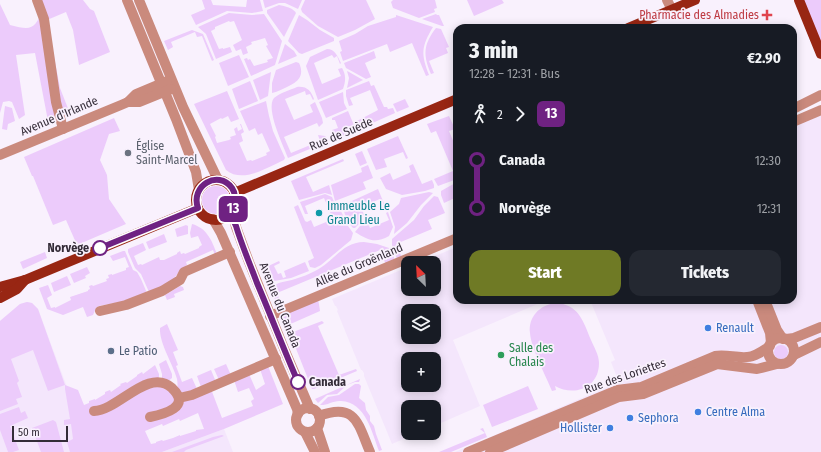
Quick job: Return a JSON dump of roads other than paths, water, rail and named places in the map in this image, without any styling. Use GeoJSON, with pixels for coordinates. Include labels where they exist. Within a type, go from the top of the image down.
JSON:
{"type":"FeatureCollection","features":[{"type":"Feature","properties":{"kind":"main road"},"geometry":{"type":"LineString","coordinates":[[638,24],[695,0]]}},
{"type":"Feature","properties":{"kind":"main road"},"geometry":{"type":"LineString","coordinates":[[798,0],[821,54]]}},
{"type":"Feature","properties":{"kind":"main road","name":"Rue de Suède"},"geometry":{"type":"LineString","coordinates":[[234,193],[453,101]]}},
{"type":"Feature","properties":{"kind":"main road"},"geometry":{"type":"LineString","coordinates":[[218,180],[228,184],[234,193],[235,200],[232,210],[224,217],[213,219],[202,214],[198,208],[196,200],[199,190],[206,182],[218,180]]}},
{"type":"Feature","properties":{"kind":"main road"},"geometry":{"type":"LineString","coordinates":[[0,287],[25,280],[198,208]]}},
{"type":"Feature","properties":{"kind":"main road"},"geometry":{"type":"LineString","coordinates":[[0,298],[13,292],[21,286],[25,280]]}},
{"type":"Feature","properties":{"kind":"street"},"geometry":{"type":"LineString","coordinates":[[37,0],[44,19],[56,102],[63,129]]}},
{"type":"Feature","properties":{"kind":"street"},"geometry":{"type":"LineString","coordinates":[[127,0],[196,172],[199,190]]}},
{"type":"Feature","properties":{"kind":"street"},"geometry":{"type":"LineString","coordinates":[[139,0],[173,83],[218,180]]}},
{"type":"Feature","properties":{"kind":"street"},"geometry":{"type":"LineString","coordinates":[[667,0],[672,10]]}},
{"type":"Feature","properties":{"kind":"street","name":"Avenue d'Irlande"},"geometry":{"type":"LineString","coordinates":[[0,155],[128,102],[136,94],[163,88],[173,83]]}},
{"type":"Feature","properties":{"kind":"street"},"geometry":{"type":"LineString","coordinates":[[797,107],[821,95]]}},
{"type":"Feature","properties":{"kind":"street"},"geometry":{"type":"LineString","coordinates":[[797,120],[821,110]]}},
{"type":"Feature","properties":{"kind":"street","name":"Avenue du Canada"},"geometry":{"type":"LineString","coordinates":[[232,210],[236,227],[270,316],[305,401],[310,408]]}},
{"type":"Feature","properties":{"kind":"street","name":"Avenue du Canada"},"geometry":{"type":"LineString","coordinates":[[213,219],[218,225],[230,252],[298,409],[298,414]]}},
{"type":"Feature","properties":{"kind":"street","name":"Allée du Groënland"},"geometry":{"type":"LineString","coordinates":[[270,316],[453,240]]}},
{"type":"Feature","properties":{"kind":"street"},"geometry":{"type":"LineString","coordinates":[[100,311],[126,305],[162,291],[180,280],[184,272],[230,252]]}},
{"type":"Feature","properties":{"kind":"street"},"geometry":{"type":"LineString","coordinates":[[759,304],[770,333],[770,345],[768,351],[773,362],[777,364],[788,362],[794,355],[821,342]]}},
{"type":"Feature","properties":{"kind":"street"},"geometry":{"type":"LineString","coordinates":[[766,304],[777,330],[793,347],[794,355]]}},
{"type":"Feature","properties":{"kind":"street"},"geometry":{"type":"LineString","coordinates":[[770,345],[776,339],[794,338],[821,327]]}},
{"type":"Feature","properties":{"kind":"street","name":"Rue des Loriettes"},"geometry":{"type":"LineString","coordinates":[[468,452],[617,390],[640,387],[715,356],[728,355],[747,357],[764,350],[770,345]]}},
{"type":"Feature","properties":{"kind":"street"},"geometry":{"type":"LineString","coordinates":[[179,398],[276,359]]}},
{"type":"Feature","properties":{"kind":"street","name":"Rue des Loriettes"},"geometry":{"type":"LineString","coordinates":[[490,452],[620,397],[643,394],[717,364],[756,369],[777,364]]}},
{"type":"Feature","properties":{"kind":"street"},"geometry":{"type":"LineString","coordinates":[[94,411],[104,408],[152,382],[160,382],[167,385],[179,398]]}},
{"type":"Feature","properties":{"kind":"street"},"geometry":{"type":"LineString","coordinates":[[150,417],[169,412],[177,405],[179,398]]}},
{"type":"Feature","properties":{"kind":"street"},"geometry":{"type":"LineString","coordinates":[[305,432],[312,432],[317,428],[320,422],[319,416],[310,408],[302,410],[298,414],[296,420],[300,429],[305,432],[315,452]]}},
{"type":"Feature","properties":{"kind":"street"},"geometry":{"type":"LineString","coordinates":[[319,416],[338,411],[347,413],[353,417],[359,425],[370,452]]}},
{"type":"Feature","properties":{"kind":"street"},"geometry":{"type":"LineString","coordinates":[[317,428],[325,452]]}},
{"type":"Feature","properties":{"kind":"place","name":"Pharmacie des Almadies"},"geometry":{"type":"Point","coordinates":[767,15]}},
{"type":"Feature","properties":{"kind":"place","name":"Église Saint-Marcel"},"geometry":{"type":"Point","coordinates":[128,153]}},
{"type":"Feature","properties":{"kind":"place","name":"Immeuble Le Grand Lieu"},"geometry":{"type":"Point","coordinates":[319,213]}},
{"type":"Feature","properties":{"kind":"place","name":"Norvège"},"geometry":{"type":"Point","coordinates":[100,248]}},
{"type":"Feature","properties":{"kind":"place","name":"Renault"},"geometry":{"type":"Point","coordinates":[708,328]}},
{"type":"Feature","properties":{"kind":"place","name":"Le Patio"},"geometry":{"type":"Point","coordinates":[111,351]}},
{"type":"Feature","properties":{"kind":"place","name":"Salle des Chalais"},"geometry":{"type":"Point","coordinates":[501,355]}},
{"type":"Feature","properties":{"kind":"place","name":"Canada"},"geometry":{"type":"Point","coordinates":[298,382]}},
{"type":"Feature","properties":{"kind":"place","name":"Centre Alma"},"geometry":{"type":"Point","coordinates":[698,412]}},
{"type":"Feature","properties":{"kind":"place","name":"Sephora"},"geometry":{"type":"Point","coordinates":[630,418]}},
{"type":"Feature","properties":{"kind":"place","name":"Hollister"},"geometry":{"type":"Point","coordinates":[610,428]}}]}
